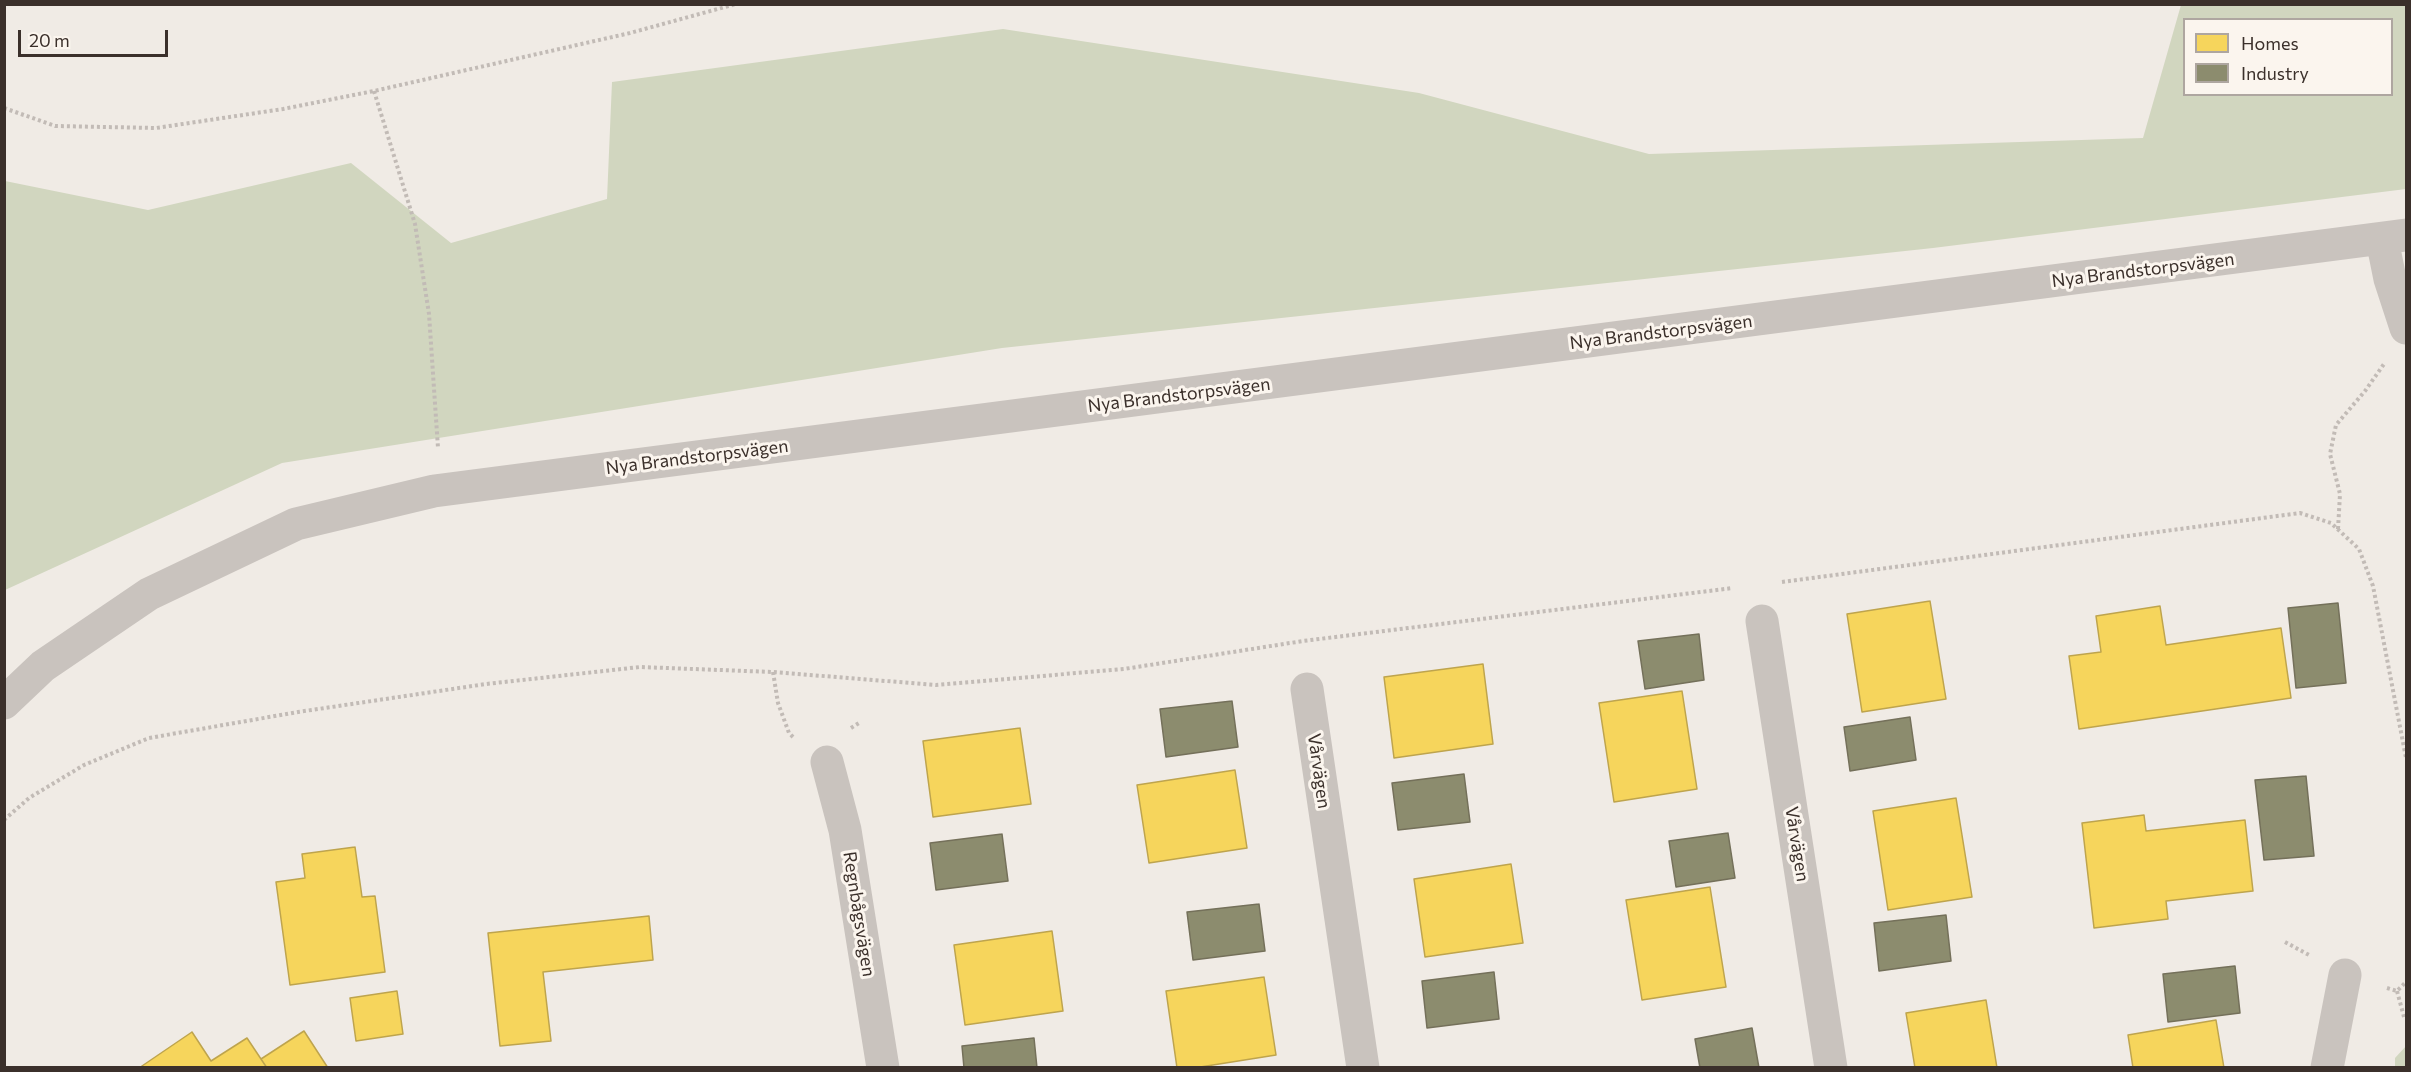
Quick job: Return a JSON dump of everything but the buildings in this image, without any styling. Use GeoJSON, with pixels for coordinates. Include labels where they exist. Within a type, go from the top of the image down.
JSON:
{"type":"FeatureCollection","features":[{"type":"Feature","properties":{"kind":"street","name":"Nya Brandstorpsvägen"},"geometry":{"type":"LineString","coordinates":[[4,704],[43,666],[149,594],[296,524],[441,491],[2394,237]]}},
{"type":"Feature","properties":{"kind":"street"},"geometry":{"type":"LineString","coordinates":[[2394,237],[2390,279],[2405,324]]}},
{"type":"Feature","properties":{"kind":"street","name":"Vårvägen"},"geometry":{"type":"LineString","coordinates":[[1762,621],[1832,1068]]}},
{"type":"Feature","properties":{"kind":"street","name":"Vårvägen"},"geometry":{"type":"LineString","coordinates":[[1307,689],[1363,1068]]}},
{"type":"Feature","properties":{"kind":"street","name":"Regnbågsvägen"},"geometry":{"type":"LineString","coordinates":[[827,762],[845,830],[883,1068]]}},
{"type":"Feature","properties":{"kind":"street"},"geometry":{"type":"LineString","coordinates":[[2327,1068],[2345,975]]}},
{"type":"Feature","properties":{"kind":"path"},"geometry":{"type":"LineString","coordinates":[[4,108],[55,126],[156,128],[283,109],[374,91],[630,33],[736,4]]}},
{"type":"Feature","properties":{"kind":"path"},"geometry":{"type":"LineString","coordinates":[[374,91],[416,224],[429,314],[441,491]]}},
{"type":"Feature","properties":{"kind":"path"},"geometry":{"type":"LineString","coordinates":[[2338,529],[2340,494],[2330,454],[2336,425],[2365,391],[2394,351],[2405,324]]}},
{"type":"Feature","properties":{"kind":"path"},"geometry":{"type":"LineString","coordinates":[[1781,582],[2300,513],[2331,523],[2359,549],[2373,586],[2406,758]]}},
{"type":"Feature","properties":{"kind":"path"},"geometry":{"type":"LineString","coordinates":[[4,820],[29,798],[84,765],[149,738],[298,712],[474,686],[640,667],[773,672],[936,685],[1124,669],[1303,641],[1734,588]]}},
{"type":"Feature","properties":{"kind":"path"},"geometry":{"type":"LineString","coordinates":[[773,672],[778,703],[789,733],[808,755],[827,762]]}},
{"type":"Feature","properties":{"kind":"path"},"geometry":{"type":"LineString","coordinates":[[2397,991],[2404,1017]]}},
{"type":"Feature","properties":{"kind":"green space"},"geometry":{"type":"Polygon","coordinates":[[[2181,5],[2406,5],[2406,189],[1933,248],[1002,348],[282,463],[5,590],[5,181],[148,210],[351,163],[451,243],[607,199],[612,82],[1003,29],[1419,93],[1649,154],[2143,138],[2181,5]]]}},
{"type":"Feature","properties":{"kind":"green space"},"geometry":{"type":"Polygon","coordinates":[[[2406,1046],[2406,1067],[2395,1067],[2395,1058],[2406,1046]]]}}]}
